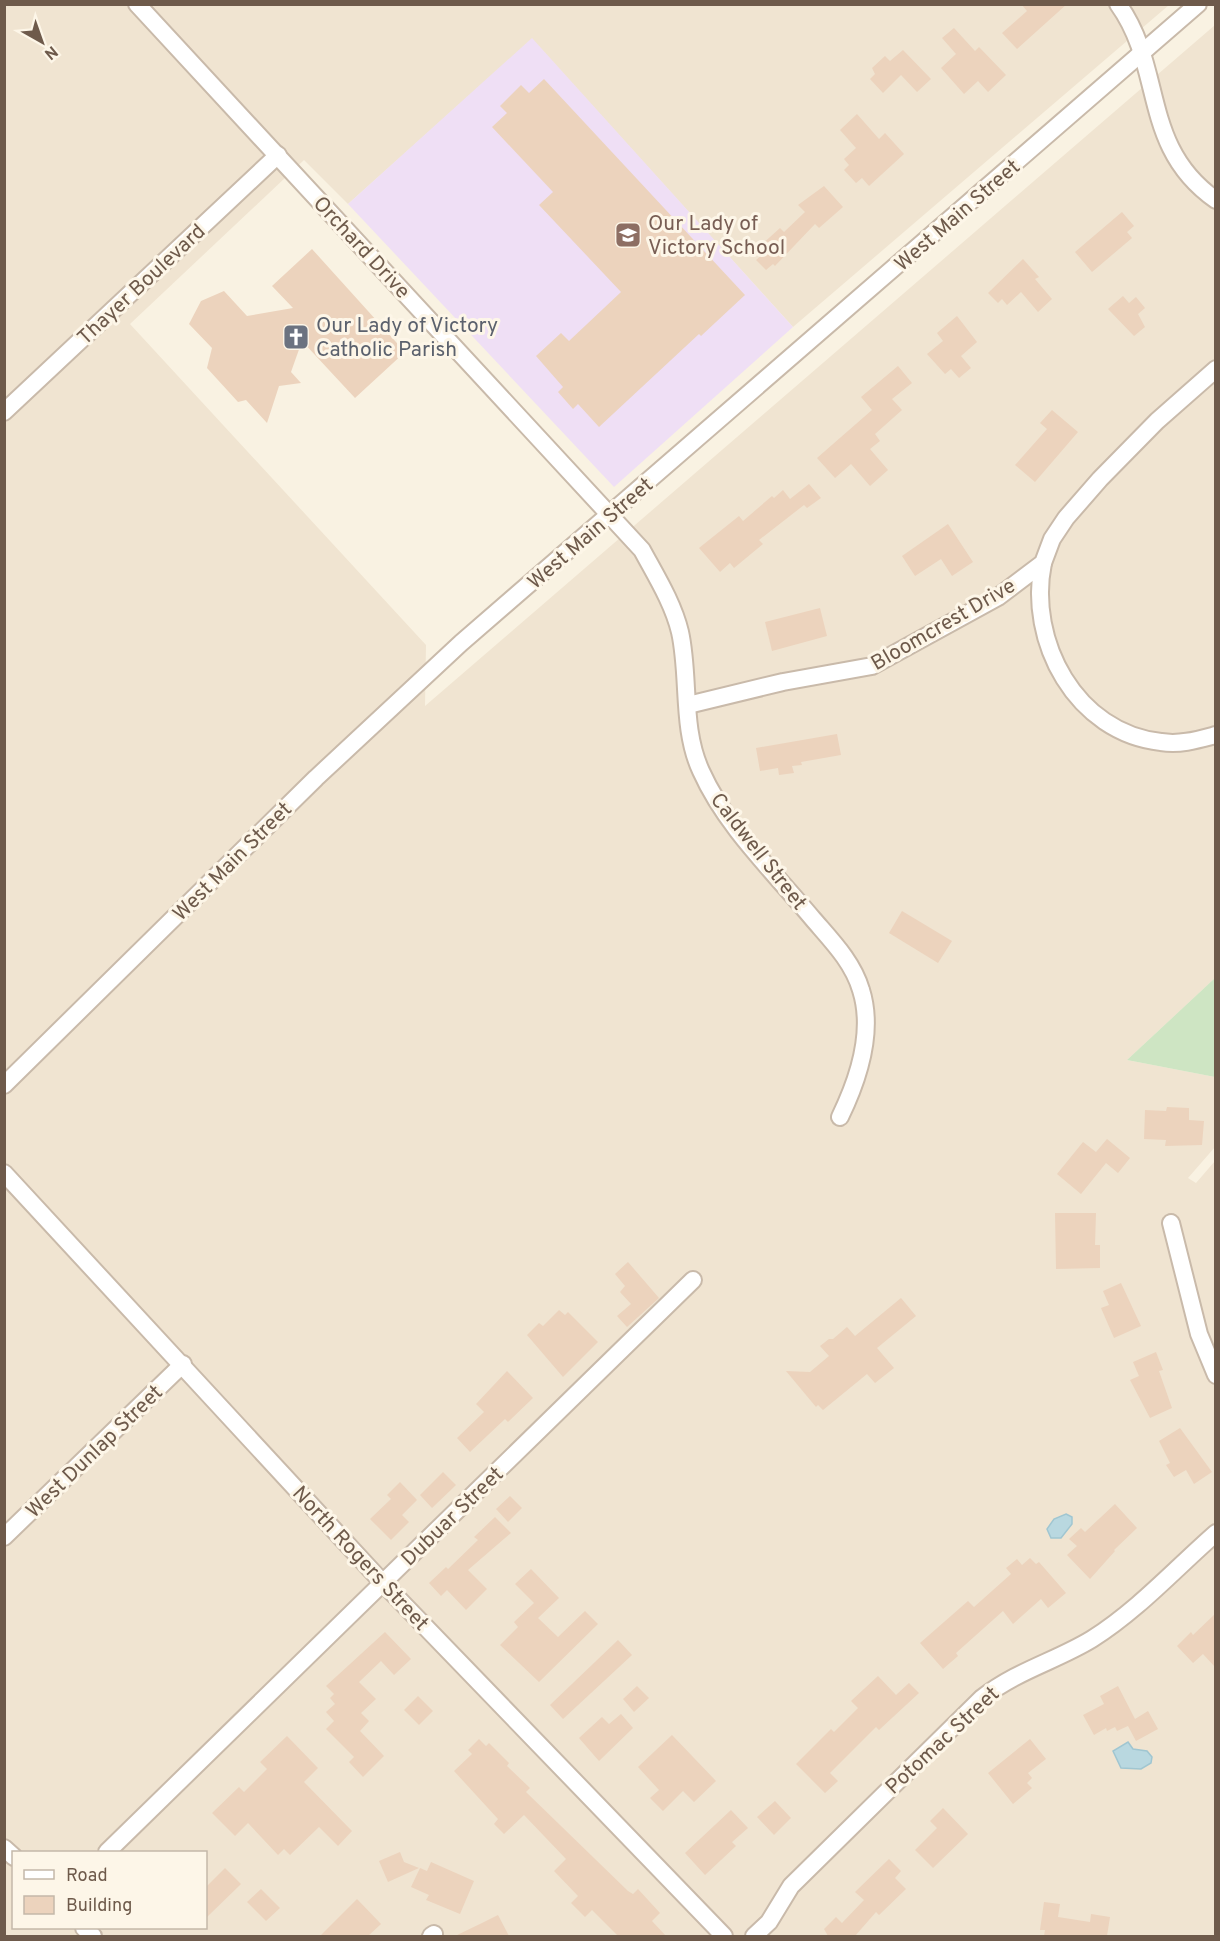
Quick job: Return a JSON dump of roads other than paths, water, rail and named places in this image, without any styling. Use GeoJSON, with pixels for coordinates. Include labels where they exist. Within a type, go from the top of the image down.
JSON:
{"type":"FeatureCollection","features":[{"type":"Feature","properties":{"kind":"street","name":"Orchard Drive"},"geometry":{"type":"LineString","coordinates":[[137,4],[611,516]]}},
{"type":"Feature","properties":{"kind":"street"},"geometry":{"type":"LineString","coordinates":[[1118,4],[1130,20],[1144,51],[1157,117],[1164,134],[1194,182],[1215,200]]}},
{"type":"Feature","properties":{"kind":"street","name":"West Main Street"},"geometry":{"type":"LineString","coordinates":[[4,1085],[364,732],[468,637],[611,516],[1198,4]]}},
{"type":"Feature","properties":{"kind":"street","name":"Thayer Boulevard"},"geometry":{"type":"LineString","coordinates":[[4,412],[278,156]]}},
{"type":"Feature","properties":{"kind":"street"},"geometry":{"type":"LineString","coordinates":[[1215,369],[1156,421],[1066,518],[1052,539],[1043,563],[1038,600],[1045,639],[1057,669],[1080,698],[1112,726],[1143,739],[1181,743],[1215,735]]}},
{"type":"Feature","properties":{"kind":"street","name":"Caldwell Street"},"geometry":{"type":"LineString","coordinates":[[611,516],[642,550],[674,614],[681,642],[693,747],[700,770],[717,802],[836,945],[857,979],[862,992],[864,1041],[851,1093],[840,1117]]}},
{"type":"Feature","properties":{"kind":"street","name":"Bloomcrest Drive"},"geometry":{"type":"LineString","coordinates":[[688,705],[783,682],[857,670],[886,661],[998,597],[1043,563]]}},
{"type":"Feature","properties":{"kind":"street","name":"North Rogers Street"},"geometry":{"type":"LineString","coordinates":[[4,1173],[383,1583],[724,1936]]}},
{"type":"Feature","properties":{"kind":"street"},"geometry":{"type":"LineString","coordinates":[[1171,1223],[1199,1334],[1215,1374]]}},
{"type":"Feature","properties":{"kind":"street","name":"Dubuar Street"},"geometry":{"type":"LineString","coordinates":[[108,1851],[693,1280]]}},
{"type":"Feature","properties":{"kind":"street","name":"West Dunlap Street"},"geometry":{"type":"LineString","coordinates":[[4,1537],[183,1365]]}},
{"type":"Feature","properties":{"kind":"street","name":"Potomac Street"},"geometry":{"type":"LineString","coordinates":[[754,1936],[769,1922],[790,1886],[982,1698],[1015,1675],[1074,1649],[1110,1626],[1215,1533]]}},
{"type":"Feature","properties":{"kind":"water"},"geometry":{"type":"Polygon","coordinates":[[[1066,1514],[1072,1517],[1072,1524],[1061,1538],[1051,1538],[1047,1529],[1054,1519],[1066,1514]]]}},
{"type":"Feature","properties":{"kind":"water"},"geometry":{"type":"Polygon","coordinates":[[[1128,1742],[1133,1749],[1147,1751],[1152,1757],[1151,1763],[1141,1769],[1121,1768],[1113,1751],[1128,1742]]]}},
{"type":"Feature","properties":{"kind":"place","name":"Our Lady of Victory School"},"geometry":{"type":"Point","coordinates":[628,235]}},
{"type":"Feature","properties":{"kind":"place","name":"Our Lady of Victory Catholic Parish"},"geometry":{"type":"Point","coordinates":[296,337]}}]}
